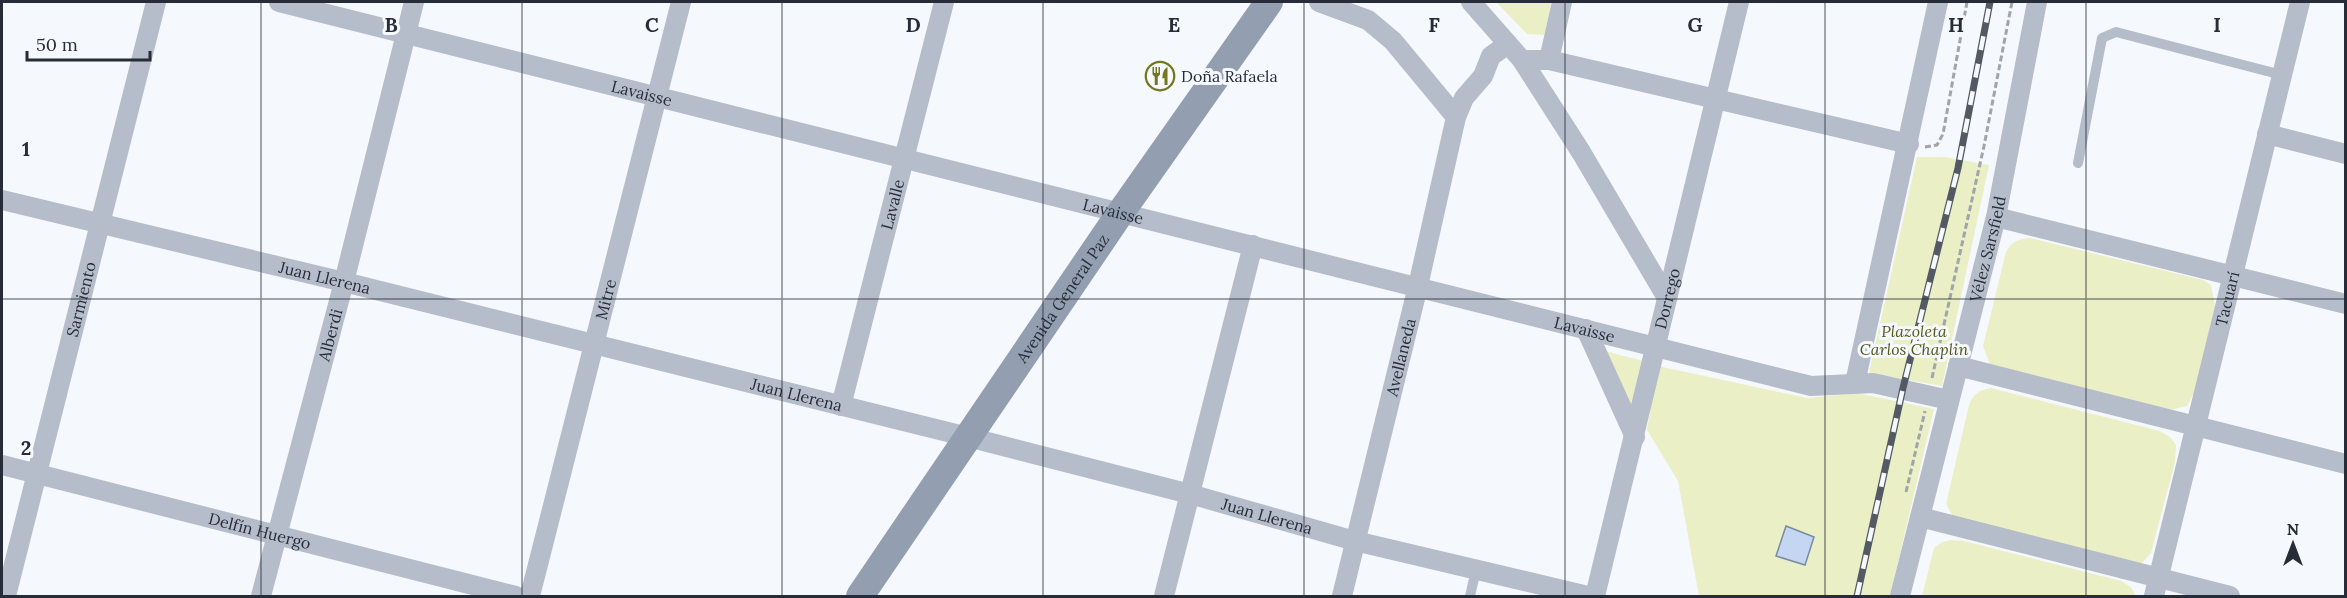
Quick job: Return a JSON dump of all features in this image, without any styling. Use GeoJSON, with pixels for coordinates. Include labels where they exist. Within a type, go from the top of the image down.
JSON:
{"type":"FeatureCollection","features":[{"type":"Feature","properties":{"kind":"main road","name":"Avenida General Paz"},"geometry":{"type":"LineString","coordinates":[[860,597],[1121,212],[1269,2]]}},
{"type":"Feature","properties":{"kind":"street","name":"Sarmiento"},"geometry":{"type":"LineString","coordinates":[[6,597],[156,2]]}},
{"type":"Feature","properties":{"kind":"street","name":"Lavaisse"},"geometry":{"type":"LineString","coordinates":[[279,2],[1253,244],[1811,386],[1873,383],[1949,400]]}},
{"type":"Feature","properties":{"kind":"street","name":"Alberdi"},"geometry":{"type":"LineString","coordinates":[[261,597],[344,282],[414,2]]}},
{"type":"Feature","properties":{"kind":"street","name":"Mitre"},"geometry":{"type":"LineString","coordinates":[[530,597],[681,2]]}},
{"type":"Feature","properties":{"kind":"street","name":"Lavalle"},"geometry":{"type":"LineString","coordinates":[[841,406],[944,2]]}},
{"type":"Feature","properties":{"kind":"street"},"geometry":{"type":"LineString","coordinates":[[1319,2],[1368,20],[1393,41],[1456,117]]}},
{"type":"Feature","properties":{"kind":"street"},"geometry":{"type":"LineString","coordinates":[[1471,2],[1522,60],[1587,162],[1667,298]]}},
{"type":"Feature","properties":{"kind":"street"},"geometry":{"type":"LineString","coordinates":[[1549,60],[1562,2]]}},
{"type":"Feature","properties":{"kind":"street","name":"Dorrego"},"geometry":{"type":"LineString","coordinates":[[1595,597],[1739,2]]}},
{"type":"Feature","properties":{"kind":"street"},"geometry":{"type":"LineString","coordinates":[[1855,383],[1909,144],[1938,2]]}},
{"type":"Feature","properties":{"kind":"street","name":"Vélez Sarsfield"},"geometry":{"type":"LineString","coordinates":[[1900,597],[1995,217],[2037,2]]}},
{"type":"Feature","properties":{"kind":"street","name":"Tacuarí"},"geometry":{"type":"LineString","coordinates":[[2156,587],[2300,2]]}},
{"type":"Feature","properties":{"kind":"street","name":"Avellaneda"},"geometry":{"type":"LineString","coordinates":[[1342,597],[1418,286],[1456,117],[1464,98],[1483,76],[1491,56],[1508,44]]}},
{"type":"Feature","properties":{"kind":"street"},"geometry":{"type":"LineString","coordinates":[[1522,60],[1549,60],[1716,97],[1909,144]]}},
{"type":"Feature","properties":{"kind":"street"},"geometry":{"type":"LineString","coordinates":[[2267,134],[2346,154]]}},
{"type":"Feature","properties":{"kind":"street","name":"Juan Llerena"},"geometry":{"type":"LineString","coordinates":[[2,200],[344,282],[968,437],[1190,494],[1355,541],[1588,597]]}},
{"type":"Feature","properties":{"kind":"street"},"geometry":{"type":"LineString","coordinates":[[1995,217],[2346,304]]}},
{"type":"Feature","properties":{"kind":"street"},"geometry":{"type":"LineString","coordinates":[[1164,597],[1253,244]]}},
{"type":"Feature","properties":{"kind":"street"},"geometry":{"type":"LineString","coordinates":[[1586,329],[1635,437]]}},
{"type":"Feature","properties":{"kind":"street"},"geometry":{"type":"LineString","coordinates":[[1958,366],[2346,464]]}},
{"type":"Feature","properties":{"kind":"street","name":"Delfín Huergo"},"geometry":{"type":"LineString","coordinates":[[2,465],[278,534],[516,597]]}},
{"type":"Feature","properties":{"kind":"street"},"geometry":{"type":"LineString","coordinates":[[1920,518],[2156,587],[2230,597]]}},
{"type":"Feature","properties":{"kind":"lane"},"geometry":{"type":"LineString","coordinates":[[2078,163],[2102,38],[2116,32],[2282,75]]}},
{"type":"Feature","properties":{"kind":"lane"},"geometry":{"type":"LineString","coordinates":[[1470,597],[1476,570]]}},
{"type":"Feature","properties":{"kind":"path"},"geometry":{"type":"LineString","coordinates":[[1909,144],[1929,148],[1941,141],[1967,2]]}},
{"type":"Feature","properties":{"kind":"path"},"geometry":{"type":"LineString","coordinates":[[1905,495],[1965,237],[2012,2]]}},
{"type":"Feature","properties":{"kind":"green space"},"geometry":{"type":"Polygon","coordinates":[[[1496,2],[1551,2],[1545,35],[1527,34],[1496,2]]]}},
{"type":"Feature","properties":{"kind":"green space","name":"Plazoleta Carlos Chaplin"},"geometry":{"type":"Polygon","coordinates":[[[1917,157],[1945,157],[1989,165],[1942,386],[1869,373],[1917,157]]]}},
{"type":"Feature","properties":{"kind":"green space"},"geometry":{"type":"Polygon","coordinates":[[[2030,238],[2203,280],[2211,285],[2215,306],[2195,391],[2187,406],[2166,411],[1990,365],[1983,346],[2006,252],[2016,241],[2030,238]]]}},
{"type":"Feature","properties":{"kind":"green space"},"geometry":{"type":"Polygon","coordinates":[[[1605,351],[1643,361],[1631,408],[1605,351]]]}},
{"type":"Feature","properties":{"kind":"green space"},"geometry":{"type":"Polygon","coordinates":[[[1658,366],[1807,398],[1857,393],[1934,409],[1890,596],[1699,596],[1678,481],[1647,430],[1658,366]]]}},
{"type":"Feature","properties":{"kind":"green space"},"geometry":{"type":"Polygon","coordinates":[[[1991,388],[2160,431],[2170,437],[2176,445],[2175,462],[2151,553],[2142,563],[2135,564],[1955,520],[1946,504],[1969,405],[1977,393],[1991,388]]]}},
{"type":"Feature","properties":{"kind":"green space"},"geometry":{"type":"Polygon","coordinates":[[[1964,541],[2121,581],[2131,587],[2136,596],[1922,596],[1934,548],[1942,542],[1964,541]]]}},
{"type":"Feature","properties":{"kind":"building"},"geometry":{"type":"Polygon","coordinates":[[[1786,526],[1814,537],[1805,565],[1776,556],[1786,526]]]}},
{"type":"Feature","properties":{"kind":"railway"},"geometry":{"type":"LineString","coordinates":[[1857,596],[1903,388],[1958,168],[1990,2]]}},
{"type":"Feature","properties":{"kind":"place","name":"Doña Rafaela"},"geometry":{"type":"Point","coordinates":[1160,76]}}]}
